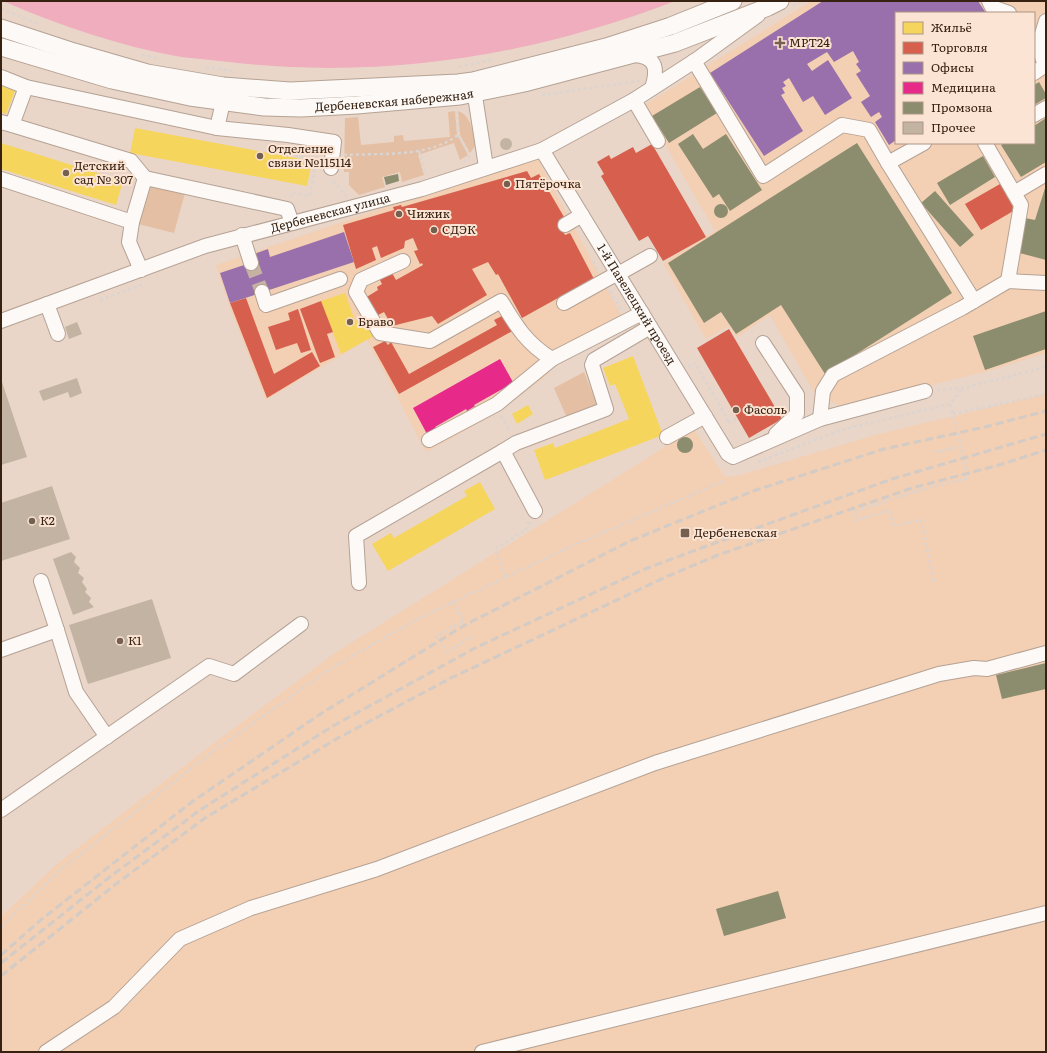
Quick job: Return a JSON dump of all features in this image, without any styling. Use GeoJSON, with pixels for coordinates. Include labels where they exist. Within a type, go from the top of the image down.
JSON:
{"type":"FeatureCollection","features":[{"type":"Feature","properties":{"kind":"main road","name":"Дербеневская набережная"},"geometry":{"type":"LineString","coordinates":[[1,47],[112,80],[190,97],[264,107],[301,108],[442,98],[670,26],[733,1]]}},
{"type":"Feature","properties":{"kind":"main road","name":"Дербеневская набережная"},"geometry":{"type":"LineString","coordinates":[[1,28],[74,52],[147,73],[223,86],[290,91],[450,83],[473,87],[635,55],[654,58],[675,43],[774,4]]}},
{"type":"Feature","properties":{"kind":"street"},"geometry":{"type":"LineString","coordinates":[[989,1],[992,7],[1006,12]]}},
{"type":"Feature","properties":{"kind":"street","name":"Дербеневская улица"},"geometry":{"type":"LineString","coordinates":[[1,321],[205,246],[242,235],[422,189],[542,150],[634,100],[650,84],[677,72],[774,4]]}},
{"type":"Feature","properties":{"kind":"street"},"geometry":{"type":"LineString","coordinates":[[1041,68],[1038,46],[1042,23]]}},
{"type":"Feature","properties":{"kind":"street"},"geometry":{"type":"LineString","coordinates":[[650,84],[656,74],[654,58],[661,34],[670,26]]}},
{"type":"Feature","properties":{"kind":"street"},"geometry":{"type":"LineString","coordinates":[[654,58],[666,68],[677,72]]}},
{"type":"Feature","properties":{"kind":"street"},"geometry":{"type":"LineString","coordinates":[[694,61],[763,176],[842,125],[868,130],[974,301]]}},
{"type":"Feature","properties":{"kind":"street"},"geometry":{"type":"LineString","coordinates":[[1,77],[26,87],[217,128],[288,135],[334,142],[332,162]]}},
{"type":"Feature","properties":{"kind":"street"},"geometry":{"type":"LineString","coordinates":[[26,87],[7,123],[131,162],[145,178],[288,210],[292,223]]}},
{"type":"Feature","properties":{"kind":"street"},"geometry":{"type":"LineString","coordinates":[[473,87],[486,167]]}},
{"type":"Feature","properties":{"kind":"street"},"geometry":{"type":"LineString","coordinates":[[634,100],[658,141]]}},
{"type":"Feature","properties":{"kind":"street"},"geometry":{"type":"LineString","coordinates":[[217,128],[223,102]]}},
{"type":"Feature","properties":{"kind":"street"},"geometry":{"type":"LineString","coordinates":[[1035,114],[1046,108]]}},
{"type":"Feature","properties":{"kind":"street"},"geometry":{"type":"LineString","coordinates":[[888,164],[922,144]]}},
{"type":"Feature","properties":{"kind":"street"},"geometry":{"type":"LineString","coordinates":[[986,144],[1021,205],[1008,281]]}},
{"type":"Feature","properties":{"kind":"street","name":"1-й Павелецкий проезд"},"geometry":{"type":"LineString","coordinates":[[542,150],[728,454],[733,457],[768,441]]}},
{"type":"Feature","properties":{"kind":"street"},"geometry":{"type":"LineString","coordinates":[[1014,193],[1046,174]]}},
{"type":"Feature","properties":{"kind":"street"},"geometry":{"type":"LineString","coordinates":[[141,270],[129,242],[132,222],[145,178]]}},
{"type":"Feature","properties":{"kind":"street"},"geometry":{"type":"LineString","coordinates":[[1,179],[132,222]]}},
{"type":"Feature","properties":{"kind":"street"},"geometry":{"type":"LineString","coordinates":[[565,225],[582,215]]}},
{"type":"Feature","properties":{"kind":"street"},"geometry":{"type":"LineString","coordinates":[[242,235],[252,263]]}},
{"type":"Feature","properties":{"kind":"street"},"geometry":{"type":"LineString","coordinates":[[564,303],[650,256]]}},
{"type":"Feature","properties":{"kind":"street"},"geometry":{"type":"LineString","coordinates":[[403,261],[361,280],[356,292],[380,333],[430,341],[501,301],[518,330],[538,350],[552,359]]}},
{"type":"Feature","properties":{"kind":"street"},"geometry":{"type":"LineString","coordinates":[[262,292],[266,304],[340,279]]}},
{"type":"Feature","properties":{"kind":"street"},"geometry":{"type":"LineString","coordinates":[[820,419],[824,391],[833,375],[974,301],[1008,281],[1046,283]]}},
{"type":"Feature","properties":{"kind":"street"},"geometry":{"type":"LineString","coordinates":[[47,304],[58,334]]}},
{"type":"Feature","properties":{"kind":"street"},"geometry":{"type":"LineString","coordinates":[[429,440],[497,404],[552,359],[642,313]]}},
{"type":"Feature","properties":{"kind":"street"},"geometry":{"type":"LineString","coordinates":[[359,583],[356,536],[516,443],[606,409],[592,365],[594,360],[650,327]]}},
{"type":"Feature","properties":{"kind":"street"},"geometry":{"type":"LineString","coordinates":[[763,343],[797,395],[797,414],[768,441]]}},
{"type":"Feature","properties":{"kind":"street"},"geometry":{"type":"LineString","coordinates":[[768,441],[820,419],[925,391]]}},
{"type":"Feature","properties":{"kind":"street"},"geometry":{"type":"LineString","coordinates":[[667,437],[705,416]]}},
{"type":"Feature","properties":{"kind":"street"},"geometry":{"type":"LineString","coordinates":[[503,451],[535,511]]}},
{"type":"Feature","properties":{"kind":"street"},"geometry":{"type":"LineString","coordinates":[[41,581],[76,692],[107,736]]}},
{"type":"Feature","properties":{"kind":"street"},"geometry":{"type":"LineString","coordinates":[[1,810],[209,666],[234,674],[301,624]]}},
{"type":"Feature","properties":{"kind":"street"},"geometry":{"type":"LineString","coordinates":[[1,650],[57,630]]}},
{"type":"Feature","properties":{"kind":"street"},"geometry":{"type":"LineString","coordinates":[[46,1052],[114,1007],[180,939],[251,908],[377,869],[655,763],[940,674],[974,668],[987,668],[1046,653]]}},
{"type":"Feature","properties":{"kind":"street"},"geometry":{"type":"LineString","coordinates":[[482,1052],[1046,913]]}},
{"type":"Feature","properties":{"kind":"path"},"geometry":{"type":"LineString","coordinates":[[1,9],[41,24]]}},
{"type":"Feature","properties":{"kind":"path"},"geometry":{"type":"LineString","coordinates":[[139,54],[162,59]]}},
{"type":"Feature","properties":{"kind":"path"},"geometry":{"type":"LineString","coordinates":[[198,66],[242,72]]}},
{"type":"Feature","properties":{"kind":"path"},"geometry":{"type":"LineString","coordinates":[[537,95],[650,84]]}},
{"type":"Feature","properties":{"kind":"path"},"geometry":{"type":"LineString","coordinates":[[456,108],[458,134],[470,156]]}},
{"type":"Feature","properties":{"kind":"path"},"geometry":{"type":"LineString","coordinates":[[288,135],[285,154],[332,162],[419,151],[450,141],[458,134]]}},
{"type":"Feature","properties":{"kind":"path"},"geometry":{"type":"LineString","coordinates":[[419,151],[427,178]]}},
{"type":"Feature","properties":{"kind":"path"},"geometry":{"type":"LineString","coordinates":[[93,303],[148,282]]}},
{"type":"Feature","properties":{"kind":"path"},"geometry":{"type":"LineString","coordinates":[[925,391],[963,388],[1046,367]]}},
{"type":"Feature","properties":{"kind":"path"},"geometry":{"type":"LineString","coordinates":[[934,581],[921,520],[894,526],[889,510],[857,520],[854,512],[913,492],[968,478],[950,404],[963,388]]}},
{"type":"Feature","properties":{"kind":"path"},"geometry":{"type":"LineString","coordinates":[[953,414],[1046,394]]}},
{"type":"Feature","properties":{"kind":"path"},"geometry":{"type":"LineString","coordinates":[[497,404],[516,443]]}},
{"type":"Feature","properties":{"kind":"path"},"geometry":{"type":"LineString","coordinates":[[936,452],[961,446]]}},
{"type":"Feature","properties":{"kind":"path"},"geometry":{"type":"LineString","coordinates":[[1,927],[58,872],[211,753],[333,667],[419,618],[558,552],[726,480]]}},
{"type":"Feature","properties":{"kind":"path"},"geometry":{"type":"LineString","coordinates":[[506,577],[495,549],[526,530],[535,511]]}},
{"type":"Feature","properties":{"kind":"path"},"geometry":{"type":"LineString","coordinates":[[453,602],[464,621],[436,636],[447,652],[473,636]]}},
{"type":"Feature","properties":{"kind":"shaded area"},"geometry":{"type":"Polygon","coordinates":[[[3,1],[675,1],[621,20],[567,36],[512,49],[456,59],[399,65],[343,68],[286,67],[181,57],[135,47],[90,34],[46,19],[3,1]]]}},
{"type":"Feature","properties":{"kind":"shaded area"},"geometry":{"type":"Polygon","coordinates":[[[811,1],[1046,1],[1046,353],[985,372],[841,407],[813,391],[770,315],[737,337],[729,326],[706,339],[663,263],[715,231],[643,106],[811,1]]]}},
{"type":"Feature","properties":{"kind":"shaded area"},"geometry":{"type":"Polygon","coordinates":[[[455,111],[457,134],[468,155],[460,160],[454,143],[418,155],[424,175],[402,182],[400,172],[382,177],[385,187],[359,195],[349,185],[349,172],[344,172],[345,118],[358,117],[361,145],[394,142],[394,136],[403,135],[404,141],[450,137],[448,112],[455,111]]]}},
{"type":"Feature","properties":{"kind":"shaded area"},"geometry":{"type":"Polygon","coordinates":[[[458,111],[466,116],[473,130],[475,146],[470,153],[460,135],[458,111]]]}},
{"type":"Feature","properties":{"kind":"shaded area"},"geometry":{"type":"Polygon","coordinates":[[[536,156],[622,317],[538,362],[550,373],[499,412],[426,452],[367,340],[266,400],[230,308],[216,265],[536,156]]]}},
{"type":"Feature","properties":{"kind":"shaded area"},"geometry":{"type":"Polygon","coordinates":[[[148,184],[185,193],[174,233],[138,224],[148,184]]]}},
{"type":"Feature","properties":{"kind":"shaded area"},"geometry":{"type":"Polygon","coordinates":[[[584,372],[597,405],[567,418],[554,388],[584,372]]]}},
{"type":"Feature","properties":{"kind":"shaded area"},"geometry":{"type":"Polygon","coordinates":[[[1046,394],[1046,1052],[1,1052],[1,917],[57,864],[205,750],[335,653],[694,429],[725,477],[740,475],[879,434],[1046,394]]]}},
{"type":"Feature","properties":{"kind":"building: Жильё"},"geometry":{"type":"Polygon","coordinates":[[[1,86],[15,91],[6,114],[1,112],[1,86]]]}},
{"type":"Feature","properties":{"kind":"building: Жильё"},"geometry":{"type":"Polygon","coordinates":[[[135,128],[312,161],[307,186],[130,153],[135,128]]]}},
{"type":"Feature","properties":{"kind":"building: Жильё"},"geometry":{"type":"Polygon","coordinates":[[[1,143],[123,181],[116,205],[1,169],[1,143]]]}},
{"type":"Feature","properties":{"kind":"building: Жильё"},"geometry":{"type":"Polygon","coordinates":[[[345,293],[355,321],[363,317],[374,336],[341,354],[321,301],[345,293]]]}},
{"type":"Feature","properties":{"kind":"building: Жильё"},"geometry":{"type":"Polygon","coordinates":[[[633,356],[663,435],[545,480],[534,450],[553,443],[555,448],[629,419],[615,384],[610,386],[603,368],[633,356]]]}},
{"type":"Feature","properties":{"kind":"building: Жильё"},"geometry":{"type":"Polygon","coordinates":[[[528,405],[533,414],[517,424],[512,414],[528,405]]]}},
{"type":"Feature","properties":{"kind":"building: Жильё"},"geometry":{"type":"Polygon","coordinates":[[[480,482],[495,509],[388,571],[372,544],[391,533],[394,538],[467,496],[464,491],[480,482]]]}},
{"type":"Feature","properties":{"kind":"building: Торговля"},"geometry":{"type":"Polygon","coordinates":[[[652,144],[706,237],[663,261],[648,236],[639,241],[601,176],[604,174],[597,162],[609,155],[611,159],[633,147],[636,153],[652,144]]]}},
{"type":"Feature","properties":{"kind":"building: Торговля"},"geometry":{"type":"Polygon","coordinates":[[[527,171],[531,178],[539,174],[564,217],[558,221],[565,235],[570,233],[594,279],[570,299],[567,293],[522,318],[498,274],[496,275],[488,262],[472,269],[487,295],[438,324],[432,316],[392,326],[384,312],[376,316],[365,298],[378,290],[377,287],[382,284],[380,280],[392,273],[396,280],[423,265],[422,263],[420,264],[414,251],[418,250],[413,238],[405,241],[404,248],[381,258],[377,246],[372,248],[376,260],[356,269],[343,225],[394,210],[393,207],[401,205],[402,207],[527,171]]]}},
{"type":"Feature","properties":{"kind":"building: Торговля"},"geometry":{"type":"Polygon","coordinates":[[[1000,184],[1015,210],[981,230],[965,204],[1000,184]]]}},
{"type":"Feature","properties":{"kind":"building: Торговля"},"geometry":{"type":"Polygon","coordinates":[[[246,298],[274,374],[312,352],[320,366],[267,398],[230,303],[246,298]]]}},
{"type":"Feature","properties":{"kind":"building: Торговля"},"geometry":{"type":"Polygon","coordinates":[[[321,301],[333,332],[327,334],[335,357],[320,363],[300,309],[321,301]]]}},
{"type":"Feature","properties":{"kind":"building: Торговля"},"geometry":{"type":"Polygon","coordinates":[[[298,309],[311,350],[301,353],[297,343],[276,350],[268,327],[290,320],[288,313],[298,309]]]}},
{"type":"Feature","properties":{"kind":"building: Торговля"},"geometry":{"type":"Polygon","coordinates":[[[502,316],[516,329],[399,394],[373,347],[385,341],[388,345],[391,342],[409,374],[497,325],[494,320],[502,316]]]}},
{"type":"Feature","properties":{"kind":"building: Торговля"},"geometry":{"type":"Polygon","coordinates":[[[729,329],[782,419],[749,438],[697,348],[729,329]]]}},
{"type":"Feature","properties":{"kind":"building: Офисы"},"geometry":{"type":"Polygon","coordinates":[[[823,1],[978,1],[985,12],[895,12],[895,141],[889,145],[875,122],[882,117],[879,112],[871,117],[861,102],[870,96],[856,74],[861,71],[856,64],[859,62],[853,51],[834,62],[827,52],[807,64],[812,71],[828,60],[852,98],[825,115],[813,96],[803,102],[789,78],[783,82],[786,86],[782,88],[785,93],[781,95],[803,131],[764,156],[710,73],[823,1]]]}},
{"type":"Feature","properties":{"kind":"building: Офисы"},"geometry":{"type":"Polygon","coordinates":[[[344,232],[354,262],[230,303],[220,273],[256,261],[254,254],[268,249],[270,257],[344,232]]]}},
{"type":"Feature","properties":{"kind":"building: Медицина"},"geometry":{"type":"Polygon","coordinates":[[[500,359],[514,384],[474,405],[475,406],[467,411],[466,409],[435,427],[436,428],[427,434],[413,408],[500,359]]]}},
{"type":"Feature","properties":{"kind":"building: Промзона"},"geometry":{"type":"Polygon","coordinates":[[[1039,82],[1046,94],[1046,98],[1035,104],[1035,84],[1039,82]]]}},
{"type":"Feature","properties":{"kind":"building: Промзона"},"geometry":{"type":"Polygon","coordinates":[[[700,87],[717,113],[669,143],[652,116],[700,87]]]}},
{"type":"Feature","properties":{"kind":"building: Промзона"},"geometry":{"type":"Polygon","coordinates":[[[1046,118],[1046,162],[1021,177],[1001,145],[1035,144],[1035,125],[1046,118]]]}},
{"type":"Feature","properties":{"kind":"building: Промзона"},"geometry":{"type":"Polygon","coordinates":[[[693,134],[703,149],[726,134],[762,190],[730,211],[719,194],[713,198],[678,144],[693,134]]]}},
{"type":"Feature","properties":{"kind":"building: Промзона"},"geometry":{"type":"Polygon","coordinates":[[[857,143],[952,293],[825,374],[781,305],[736,334],[721,312],[704,323],[668,263],[857,143]]]}},
{"type":"Feature","properties":{"kind":"building: Промзона"},"geometry":{"type":"Polygon","coordinates":[[[983,156],[995,177],[950,205],[937,183],[983,156]]]}},
{"type":"Feature","properties":{"kind":"building: Промзона"},"geometry":{"type":"Polygon","coordinates":[[[398,174],[399,181],[386,185],[384,177],[398,174]]]}},
{"type":"Feature","properties":{"kind":"building: Промзона"},"geometry":{"type":"Polygon","coordinates":[[[1046,185],[1046,260],[1016,252],[1025,218],[1035,220],[1046,185]]]}},
{"type":"Feature","properties":{"kind":"building: Промзона"},"geometry":{"type":"Polygon","coordinates":[[[935,191],[974,235],[960,247],[921,203],[935,191]]]}},
{"type":"Feature","properties":{"kind":"building: Промзона"},"geometry":{"type":"Polygon","coordinates":[[[721,204],[726,206],[728,211],[726,216],[721,218],[716,216],[714,211],[716,206],[721,204]]]}},
{"type":"Feature","properties":{"kind":"building: Промзона"},"geometry":{"type":"Polygon","coordinates":[[[1046,311],[1046,349],[985,370],[973,336],[1046,311]]]}},
{"type":"Feature","properties":{"kind":"building: Промзона"},"geometry":{"type":"Polygon","coordinates":[[[682,437],[688,437],[693,442],[691,451],[688,453],[682,453],[677,448],[677,442],[682,437]]]}},
{"type":"Feature","properties":{"kind":"building: Промзона"},"geometry":{"type":"Polygon","coordinates":[[[1046,663],[1046,689],[1002,699],[996,675],[1046,663]]]}},
{"type":"Feature","properties":{"kind":"building: Промзона"},"geometry":{"type":"Polygon","coordinates":[[[778,891],[786,918],[724,936],[716,909],[778,891]]]}},
{"type":"Feature","properties":{"kind":"building: Прочее"},"geometry":{"type":"Polygon","coordinates":[[[508,138],[511,139],[511,149],[504,150],[501,149],[500,142],[501,139],[508,138]]]}},
{"type":"Feature","properties":{"kind":"building: Прочее"},"geometry":{"type":"Polygon","coordinates":[[[77,322],[82,334],[69,339],[65,327],[77,322]]]}},
{"type":"Feature","properties":{"kind":"building: Прочее"},"geometry":{"type":"Polygon","coordinates":[[[77,378],[82,393],[70,398],[68,392],[43,401],[39,391],[77,378]]]}},
{"type":"Feature","properties":{"kind":"building: Прочее"},"geometry":{"type":"Polygon","coordinates":[[[1,379],[27,457],[1,465],[1,379]]]}},
{"type":"Feature","properties":{"kind":"building: Прочее","name":"К2"},"geometry":{"type":"Polygon","coordinates":[[[52,486],[70,539],[1,561],[1,503],[52,486]]]}},
{"type":"Feature","properties":{"kind":"building: Прочее"},"geometry":{"type":"Polygon","coordinates":[[[71,552],[76,557],[74,562],[80,568],[78,573],[84,578],[82,582],[87,589],[85,592],[91,598],[89,602],[94,607],[73,615],[53,559],[71,552]]]}},
{"type":"Feature","properties":{"kind":"building: Прочее","name":"К1"},"geometry":{"type":"Polygon","coordinates":[[[152,599],[171,658],[88,684],[69,625],[152,599]]]}},
{"type":"Feature","properties":{"kind":"tunnel"},"geometry":{"type":"LineString","coordinates":[[251,263],[262,292]]}},
{"type":"Feature","properties":{"kind":"railway"},"geometry":{"type":"LineString","coordinates":[[1,955],[42,919],[193,801],[322,713],[465,625],[630,541],[753,491],[884,449],[985,427],[1046,411]]}},
{"type":"Feature","properties":{"kind":"railway"},"geometry":{"type":"LineString","coordinates":[[1,963],[111,876],[200,810],[333,726],[475,648],[645,569],[892,479],[1046,434]]}},
{"type":"Feature","properties":{"kind":"railway"},"geometry":{"type":"LineString","coordinates":[[1,976],[116,884],[205,818],[338,738],[451,678],[668,576],[718,555],[912,488],[999,465],[1046,450]]}},
{"type":"Feature","properties":{"kind":"place","name":"МРТ24"},"geometry":{"type":"Point","coordinates":[780,43]}},
{"type":"Feature","properties":{"kind":"place","name":"Отделение связи №115114"},"geometry":{"type":"Point","coordinates":[260,156]}},
{"type":"Feature","properties":{"kind":"place","name":"Детский сад № 307"},"geometry":{"type":"Point","coordinates":[66,173]}},
{"type":"Feature","properties":{"kind":"place","name":"Пятёрочка"},"geometry":{"type":"Point","coordinates":[507,184]}},
{"type":"Feature","properties":{"kind":"place","name":"Чижик"},"geometry":{"type":"Point","coordinates":[399,214]}},
{"type":"Feature","properties":{"kind":"place","name":"СДЭК"},"geometry":{"type":"Point","coordinates":[434,230]}},
{"type":"Feature","properties":{"kind":"place","name":"Браво"},"geometry":{"type":"Point","coordinates":[350,322]}},
{"type":"Feature","properties":{"kind":"place","name":"Фасоль"},"geometry":{"type":"Point","coordinates":[736,410]}},
{"type":"Feature","properties":{"kind":"place","name":"К2"},"geometry":{"type":"Point","coordinates":[32,521]}},
{"type":"Feature","properties":{"kind":"place","name":"Дербеневская"},"geometry":{"type":"Point","coordinates":[685,533]}},
{"type":"Feature","properties":{"kind":"place","name":"К1"},"geometry":{"type":"Point","coordinates":[120,641]}}]}
